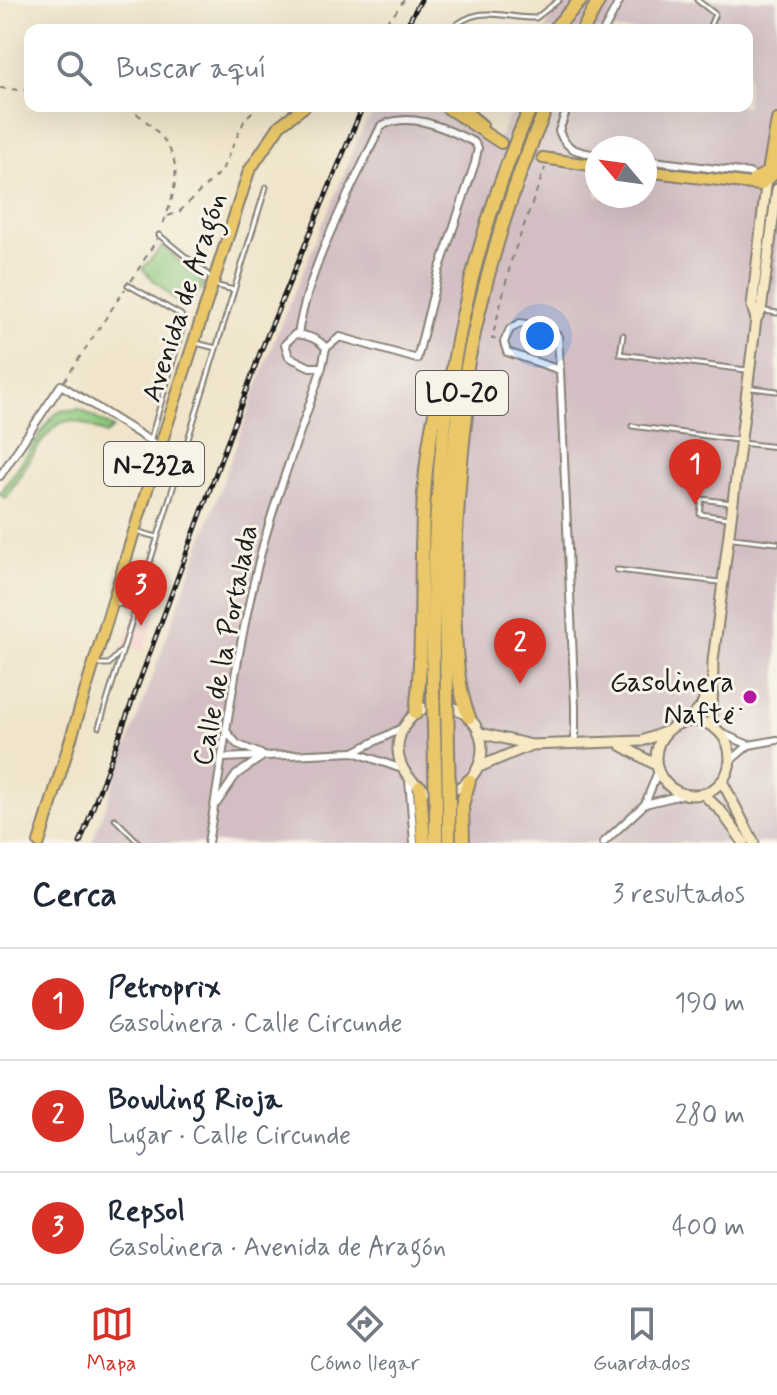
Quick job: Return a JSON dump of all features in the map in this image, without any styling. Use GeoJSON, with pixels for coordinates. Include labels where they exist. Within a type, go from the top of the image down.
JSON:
{"type":"FeatureCollection","features":[{"type":"Feature","properties":{"kind":"highway"},"geometry":{"type":"LineString","coordinates":[[586,24],[599,0]]}},
{"type":"Feature","properties":{"kind":"highway"},"geometry":{"type":"LineString","coordinates":[[559,24],[581,1]]}},
{"type":"Feature","properties":{"kind":"highway"},"geometry":{"type":"LineString","coordinates":[[569,24],[581,1]]}},
{"type":"Feature","properties":{"kind":"highway","name":"LO-20"},"geometry":{"type":"LineString","coordinates":[[449,843],[442,804],[433,691],[434,518],[454,349],[498,189],[529,112]]}},
{"type":"Feature","properties":{"kind":"highway","name":"LO-20"},"geometry":{"type":"LineString","coordinates":[[436,843],[442,804],[447,692],[445,566],[451,473],[466,373],[483,303],[513,189],[545,112]]}},
{"type":"Feature","properties":{"kind":"highway"},"geometry":{"type":"LineString","coordinates":[[469,717],[460,695],[456,582],[464,436],[483,303]]}},
{"type":"Feature","properties":{"kind":"highway"},"geometry":{"type":"LineString","coordinates":[[420,711],[420,552],[426,465],[435,410],[454,349]]}},
{"type":"Feature","properties":{"kind":"highway"},"geometry":{"type":"LineString","coordinates":[[463,843],[462,805],[469,781]]}},
{"type":"Feature","properties":{"kind":"highway"},"geometry":{"type":"LineString","coordinates":[[418,785],[424,843]]}},
{"type":"Feature","properties":{"kind":"main road","name":"Avenida de Aragón"},"geometry":{"type":"LineString","coordinates":[[39,843],[134,532],[157,444],[249,171],[280,125],[297,112]]}},
{"type":"Feature","properties":{"kind":"main road"},"geometry":{"type":"LineString","coordinates":[[453,112],[501,143],[466,112]]}},
{"type":"Feature","properties":{"kind":"main road"},"geometry":{"type":"LineString","coordinates":[[759,315],[752,306],[762,181],[777,120]]}},
{"type":"Feature","properties":{"kind":"main road"},"geometry":{"type":"LineString","coordinates":[[657,172],[762,181],[773,175],[777,148]]}},
{"type":"Feature","properties":{"kind":"main road"},"geometry":{"type":"LineString","coordinates":[[546,158],[585,164]]}},
{"type":"Feature","properties":{"kind":"main road"},"geometry":{"type":"LineString","coordinates":[[762,181],[771,191],[768,224],[771,240]]}},
{"type":"Feature","properties":{"kind":"main road"},"geometry":{"type":"LineString","coordinates":[[614,742],[657,768],[668,786],[686,794],[703,794],[722,781],[730,761],[712,719],[712,680],[750,370],[777,189]]}},
{"type":"Feature","properties":{"kind":"main road"},"geometry":{"type":"LineString","coordinates":[[480,733],[531,745],[642,741],[687,721],[701,707],[712,680]]}},
{"type":"Feature","properties":{"kind":"main road"},"geometry":{"type":"LineString","coordinates":[[454,708],[469,717],[480,733],[482,756],[479,767],[469,781],[456,789]]}},
{"type":"Feature","properties":{"kind":"main road"},"geometry":{"type":"LineString","coordinates":[[418,785],[402,769],[397,742],[402,728],[420,711]]}},
{"type":"Feature","properties":{"kind":"main road"},"geometry":{"type":"LineString","coordinates":[[687,721],[697,721],[718,731]]}},
{"type":"Feature","properties":{"kind":"main road"},"geometry":{"type":"LineString","coordinates":[[657,768],[657,750],[668,731]]}},
{"type":"Feature","properties":{"kind":"main road"},"geometry":{"type":"LineString","coordinates":[[479,767],[531,745]]}},
{"type":"Feature","properties":{"kind":"main road"},"geometry":{"type":"LineString","coordinates":[[722,781],[754,843]]}},
{"type":"Feature","properties":{"kind":"main road"},"geometry":{"type":"LineString","coordinates":[[703,794],[721,811],[744,843]]}},
{"type":"Feature","properties":{"kind":"street"},"geometry":{"type":"LineString","coordinates":[[607,24],[620,0]]}},
{"type":"Feature","properties":{"kind":"street"},"geometry":{"type":"LineString","coordinates":[[566,112],[559,131],[561,138],[577,152],[585,153]]}},
{"type":"Feature","properties":{"kind":"street"},"geometry":{"type":"LineString","coordinates":[[322,367],[310,367],[289,357],[285,344],[298,334],[303,308],[338,216],[381,126],[391,121],[413,120],[441,127],[478,146]]}},
{"type":"Feature","properties":{"kind":"street"},"geometry":{"type":"LineString","coordinates":[[298,334],[314,338],[326,348],[340,337],[353,338],[417,359],[481,132]]}},
{"type":"Feature","properties":{"kind":"street"},"geometry":{"type":"LineString","coordinates":[[657,162],[749,173],[762,181]]}},
{"type":"Feature","properties":{"kind":"street"},"geometry":{"type":"LineString","coordinates":[[560,370],[507,352],[504,342],[510,329],[520,323],[550,329],[558,336],[560,370],[575,743]]}},
{"type":"Feature","properties":{"kind":"street","name":"Calle de la Portalada"},"geometry":{"type":"LineString","coordinates":[[208,843],[258,563],[326,348]]}},
{"type":"Feature","properties":{"kind":"street"},"geometry":{"type":"LineString","coordinates":[[0,476],[61,385],[157,444]]}},
{"type":"Feature","properties":{"kind":"street"},"geometry":{"type":"LineString","coordinates":[[354,752],[402,728]]}},
{"type":"Feature","properties":{"kind":"street"},"geometry":{"type":"LineString","coordinates":[[226,731],[237,744],[265,756]]}},
{"type":"Feature","properties":{"kind":"street"},"geometry":{"type":"LineString","coordinates":[[718,731],[749,745]]}},
{"type":"Feature","properties":{"kind":"street"},"geometry":{"type":"LineString","coordinates":[[730,761],[749,745],[777,740]]}},
{"type":"Feature","properties":{"kind":"street"},"geometry":{"type":"LineString","coordinates":[[223,758],[354,752],[402,769]]}},
{"type":"Feature","properties":{"kind":"street"},"geometry":{"type":"LineString","coordinates":[[214,807],[236,775],[265,756]]}},
{"type":"Feature","properties":{"kind":"street"},"geometry":{"type":"LineString","coordinates":[[603,843],[645,804],[657,768]]}},
{"type":"Feature","properties":{"kind":"street"},"geometry":{"type":"LineString","coordinates":[[414,843],[418,785]]}},
{"type":"Feature","properties":{"kind":"street"},"geometry":{"type":"LineString","coordinates":[[645,804],[686,794]]}},
{"type":"Feature","properties":{"kind":"lane"},"geometry":{"type":"LineString","coordinates":[[460,24],[469,18],[498,12],[536,18],[559,0]]}},
{"type":"Feature","properties":{"kind":"lane"},"geometry":{"type":"LineString","coordinates":[[697,0],[715,14],[711,24]]}},
{"type":"Feature","properties":{"kind":"lane"},"geometry":{"type":"LineString","coordinates":[[99,727],[266,187]]}},
{"type":"Feature","properties":{"kind":"lane"},"geometry":{"type":"LineString","coordinates":[[159,235],[212,281],[234,290]]}},
{"type":"Feature","properties":{"kind":"lane"},"geometry":{"type":"LineString","coordinates":[[128,285],[181,315],[184,322],[157,444],[184,449]]}},
{"type":"Feature","properties":{"kind":"lane"},"geometry":{"type":"LineString","coordinates":[[759,315],[777,313]]}},
{"type":"Feature","properties":{"kind":"lane"},"geometry":{"type":"LineString","coordinates":[[623,335],[620,354],[750,370]]}},
{"type":"Feature","properties":{"kind":"lane"},"geometry":{"type":"LineString","coordinates":[[193,342],[216,348]]}},
{"type":"Feature","properties":{"kind":"lane"},"geometry":{"type":"LineString","coordinates":[[748,388],[777,391]]}},
{"type":"Feature","properties":{"kind":"lane"},"geometry":{"type":"LineString","coordinates":[[632,426],[777,447]]}},
{"type":"Feature","properties":{"kind":"lane"},"geometry":{"type":"LineString","coordinates":[[731,519],[700,514],[702,499],[733,503]]}},
{"type":"Feature","properties":{"kind":"lane"},"geometry":{"type":"LineString","coordinates":[[134,532],[157,537]]}},
{"type":"Feature","properties":{"kind":"lane"},"geometry":{"type":"LineString","coordinates":[[729,538],[777,543]]}},
{"type":"Feature","properties":{"kind":"lane"},"geometry":{"type":"LineString","coordinates":[[617,570],[723,583]]}},
{"type":"Feature","properties":{"kind":"lane"},"geometry":{"type":"LineString","coordinates":[[112,602],[135,608]]}},
{"type":"Feature","properties":{"kind":"lane"},"geometry":{"type":"LineString","coordinates":[[94,663],[109,664],[123,649]]}},
{"type":"Feature","properties":{"kind":"lane"},"geometry":{"type":"LineString","coordinates":[[115,819],[139,843]]}},
{"type":"Feature","properties":{"kind":"path"},"geometry":{"type":"LineString","coordinates":[[383,24],[404,0]]}},
{"type":"Feature","properties":{"kind":"path"},"geometry":{"type":"LineString","coordinates":[[0,88],[24,90]]}},
{"type":"Feature","properties":{"kind":"path"},"geometry":{"type":"LineString","coordinates":[[61,385],[159,235],[177,184],[177,164],[155,129],[134,112]]}},
{"type":"Feature","properties":{"kind":"path"},"geometry":{"type":"LineString","coordinates":[[166,217],[179,212],[222,170],[245,119],[252,112]]}},
{"type":"Feature","properties":{"kind":"path"},"geometry":{"type":"LineString","coordinates":[[504,342],[492,339],[509,272],[546,158]]}},
{"type":"Feature","properties":{"kind":"shaded area"},"geometry":{"type":"Polygon","coordinates":[[[558,0],[777,0],[777,843],[92,843],[276,335],[365,124],[374,112],[440,112],[496,144],[510,112],[753,112],[753,24],[548,24],[558,0]]]}},
{"type":"Feature","properties":{"kind":"shaded area"},"geometry":{"type":"Polygon","coordinates":[[[139,601],[158,607],[143,651],[124,645],[139,601]]]}},
{"type":"Feature","properties":{"kind":"green space"},"geometry":{"type":"Polygon","coordinates":[[[163,246],[205,285],[183,308],[142,269],[163,246]]]}},
{"type":"Feature","properties":{"kind":"green space"},"geometry":{"type":"Polygon","coordinates":[[[80,409],[113,428],[106,434],[75,421],[57,426],[40,444],[6,498],[0,494],[53,416],[60,411],[80,409]]]}},
{"type":"Feature","properties":{"kind":"tunnel"},"geometry":{"type":"LineString","coordinates":[[501,143],[543,158]]}},
{"type":"Feature","properties":{"kind":"railway"},"geometry":{"type":"LineString","coordinates":[[407,24],[421,0]]}},
{"type":"Feature","properties":{"kind":"railway"},"geometry":{"type":"LineString","coordinates":[[80,843],[260,353],[360,112]]}},
{"type":"Feature","properties":{"kind":"place","name":"Petroprix"},"geometry":{"type":"Point","coordinates":[695,505]}},
{"type":"Feature","properties":{"kind":"place","name":"Repsol"},"geometry":{"type":"Point","coordinates":[141,626]}},
{"type":"Feature","properties":{"kind":"place","name":"Bowling Rioja"},"geometry":{"type":"Point","coordinates":[520,684]}},
{"type":"Feature","properties":{"kind":"place","name":"Gasolinera Naftë"},"geometry":{"type":"Point","coordinates":[750,697]}}]}
